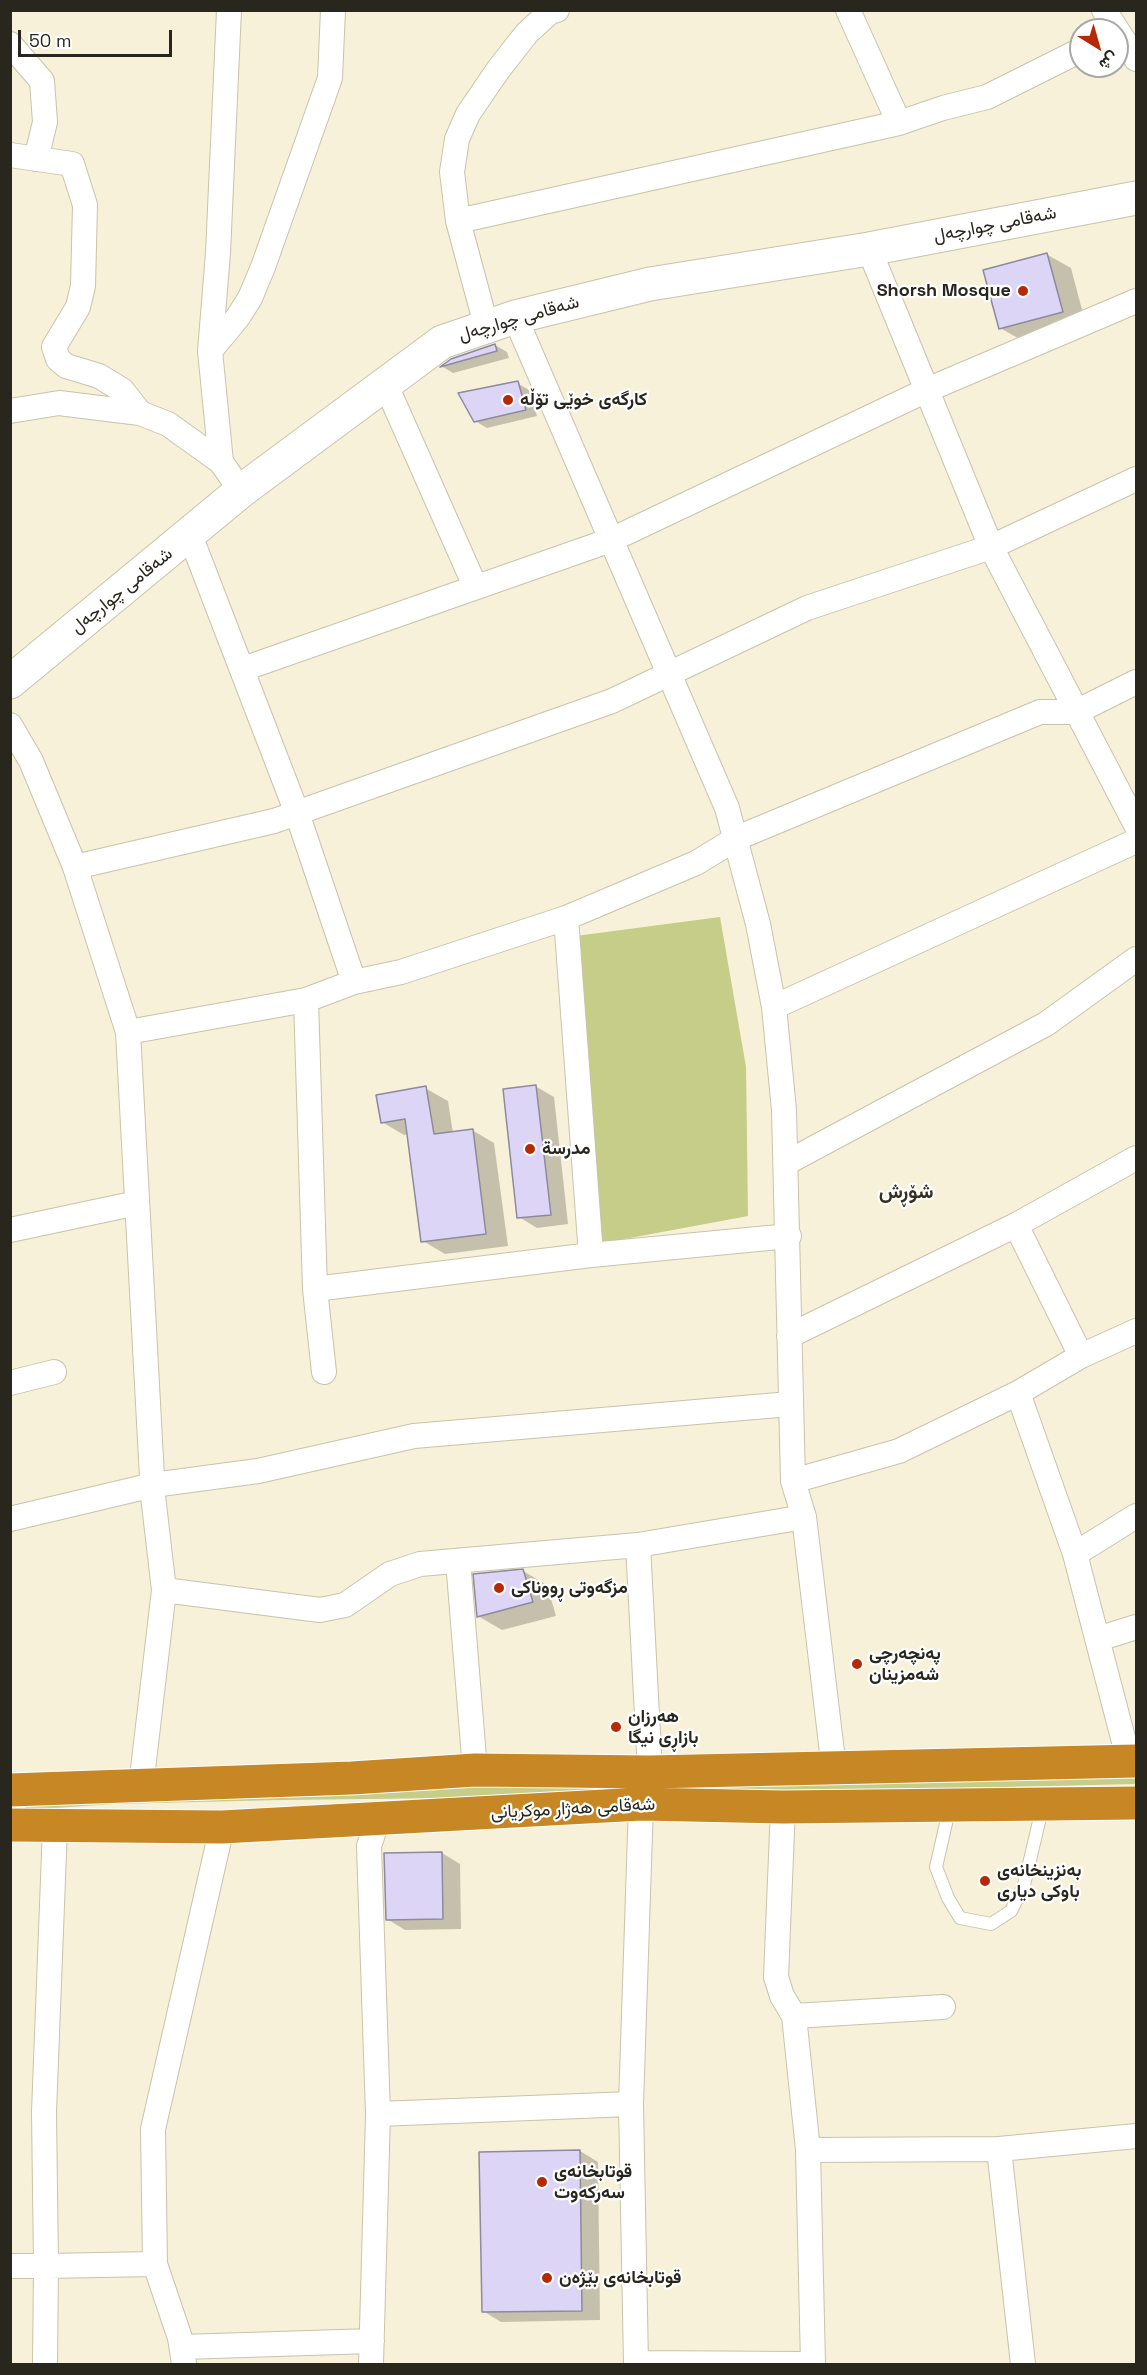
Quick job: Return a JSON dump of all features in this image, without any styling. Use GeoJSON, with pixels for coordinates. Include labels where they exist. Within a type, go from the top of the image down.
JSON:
{"type":"FeatureCollection","features":[{"type":"Feature","properties":{"kind":"highway","name":"شەقامی ھەژار موکریانی"},"geometry":{"type":"LineString","coordinates":[[16,1790],[475,1770],[650,1772],[1133,1761]]}},
{"type":"Feature","properties":{"kind":"highway"},"geometry":{"type":"LineString","coordinates":[[16,1790],[12,1819],[31,1826]]}},
{"type":"Feature","properties":{"kind":"highway","name":"شەقامی ھەژار موکریانی"},"geometry":{"type":"LineString","coordinates":[[31,1826],[222,1827],[641,1804],[783,1807],[1137,1803]]}},
{"type":"Feature","properties":{"kind":"main road","name":"شەقامی چوارچەل"},"geometry":{"type":"LineString","coordinates":[[10,682],[241,491],[442,342],[500,321],[650,284],[869,249],[1137,198]]}},
{"type":"Feature","properties":{"kind":"street"},"geometry":{"type":"LineString","coordinates":[[221,462],[210,351],[218,253],[229,10]]}},
{"type":"Feature","properties":{"kind":"street"},"geometry":{"type":"LineString","coordinates":[[210,351],[238,317],[250,298],[262,267],[330,78],[333,10]]}},
{"type":"Feature","properties":{"kind":"street"},"geometry":{"type":"LineString","coordinates":[[557,10],[550,12],[527,33],[468,114],[457,139],[452,172],[458,221],[500,321],[611,540],[669,673],[737,838],[758,924],[774,1007],[784,1100],[793,1481],[804,1517],[834,1769]]}},
{"type":"Feature","properties":{"kind":"street"},"geometry":{"type":"LineString","coordinates":[[850,11],[899,123]]}},
{"type":"Feature","properties":{"kind":"street"},"geometry":{"type":"LineString","coordinates":[[10,44],[42,81],[45,122],[36,159]]}},
{"type":"Feature","properties":{"kind":"street"},"geometry":{"type":"LineString","coordinates":[[458,221],[899,123],[944,108],[987,98],[1069,56]]}},
{"type":"Feature","properties":{"kind":"street"},"geometry":{"type":"LineString","coordinates":[[10,155],[72,164],[85,205],[83,286],[78,307],[54,347],[58,359],[66,366],[99,376],[122,390],[140,413]]}},
{"type":"Feature","properties":{"kind":"street"},"geometry":{"type":"LineString","coordinates":[[869,249],[991,547],[1137,825]]}},
{"type":"Feature","properties":{"kind":"street"},"geometry":{"type":"LineString","coordinates":[[243,669],[611,540],[927,390],[1137,301]]}},
{"type":"Feature","properties":{"kind":"street"},"geometry":{"type":"LineString","coordinates":[[385,383],[475,586]]}},
{"type":"Feature","properties":{"kind":"street"},"geometry":{"type":"LineString","coordinates":[[10,411],[59,403],[140,413],[168,424],[221,462],[241,491]]}},
{"type":"Feature","properties":{"kind":"street"},"geometry":{"type":"LineString","coordinates":[[75,867],[274,821],[612,701],[807,608],[991,547],[1137,479]]}},
{"type":"Feature","properties":{"kind":"street"},"geometry":{"type":"LineString","coordinates":[[190,535],[297,813],[354,982]]}},
{"type":"Feature","properties":{"kind":"street"},"geometry":{"type":"LineString","coordinates":[[128,1032],[306,1000],[354,982],[401,972],[566,918],[696,863],[737,838],[1040,712],[1076,712],[1137,682]]}},
{"type":"Feature","properties":{"kind":"street"},"geometry":{"type":"LineString","coordinates":[[11,727],[31,761],[75,867],[128,1032],[153,1485],[164,1590],[141,1786]]}},
{"type":"Feature","properties":{"kind":"street"},"geometry":{"type":"LineString","coordinates":[[774,1007],[1137,841]]}},
{"type":"Feature","properties":{"kind":"street"},"geometry":{"type":"LineString","coordinates":[[566,918],[591,1255]]}},
{"type":"Feature","properties":{"kind":"street"},"geometry":{"type":"LineString","coordinates":[[786,1162],[1046,1024],[1137,959]]}},
{"type":"Feature","properties":{"kind":"street"},"geometry":{"type":"LineString","coordinates":[[306,1000],[315,1289],[324,1372]]}},
{"type":"Feature","properties":{"kind":"street"},"geometry":{"type":"LineString","coordinates":[[789,1335],[1017,1225],[1137,1158]]}},
{"type":"Feature","properties":{"kind":"street"},"geometry":{"type":"LineString","coordinates":[[10,1230],[137,1203]]}},
{"type":"Feature","properties":{"kind":"street"},"geometry":{"type":"LineString","coordinates":[[1017,1225],[1081,1356]]}},
{"type":"Feature","properties":{"kind":"street"},"geometry":{"type":"LineString","coordinates":[[315,1289],[591,1255],[789,1236]]}},
{"type":"Feature","properties":{"kind":"street"},"geometry":{"type":"LineString","coordinates":[[793,1481],[899,1451],[1018,1393],[1081,1356],[1137,1331]]}},
{"type":"Feature","properties":{"kind":"street"},"geometry":{"type":"LineString","coordinates":[[10,1383],[54,1372]]}},
{"type":"Feature","properties":{"kind":"street"},"geometry":{"type":"LineString","coordinates":[[1018,1393],[1075,1554],[1133,1761]]}},
{"type":"Feature","properties":{"kind":"street"},"geometry":{"type":"LineString","coordinates":[[10,1519],[153,1485],[258,1472],[414,1437],[790,1404]]}},
{"type":"Feature","properties":{"kind":"street"},"geometry":{"type":"LineString","coordinates":[[1075,1554],[1137,1516]]}},
{"type":"Feature","properties":{"kind":"street"},"geometry":{"type":"LineString","coordinates":[[164,1590],[320,1610],[345,1605],[390,1574],[420,1564],[638,1545],[804,1517]]}},
{"type":"Feature","properties":{"kind":"street"},"geometry":{"type":"LineString","coordinates":[[638,1545],[650,1772]]}},
{"type":"Feature","properties":{"kind":"street"},"geometry":{"type":"LineString","coordinates":[[458,1561],[475,1770]]}},
{"type":"Feature","properties":{"kind":"street"},"geometry":{"type":"LineString","coordinates":[[1098,1639],[1137,1627]]}},
{"type":"Feature","properties":{"kind":"street"},"geometry":{"type":"LineString","coordinates":[[641,1804],[631,2104],[636,2364],[799,2364]]}},
{"type":"Feature","properties":{"kind":"street"},"geometry":{"type":"LineString","coordinates":[[783,1807],[776,1977],[782,1996],[794,2016],[808,2150],[813,2364]]}},
{"type":"Feature","properties":{"kind":"street"},"geometry":{"type":"LineString","coordinates":[[222,1827],[153,2129],[155,2264],[183,2356],[371,2353],[378,2114],[369,1846],[378,1819]]}},
{"type":"Feature","properties":{"kind":"street"},"geometry":{"type":"LineString","coordinates":[[31,1826],[44,2112],[45,2364]]}},
{"type":"Feature","properties":{"kind":"street"},"geometry":{"type":"LineString","coordinates":[[794,2016],[943,2007]]}},
{"type":"Feature","properties":{"kind":"street"},"geometry":{"type":"LineString","coordinates":[[378,2114],[631,2104]]}},
{"type":"Feature","properties":{"kind":"street"},"geometry":{"type":"LineString","coordinates":[[808,2150],[999,2149],[1137,2136]]}},
{"type":"Feature","properties":{"kind":"street"},"geometry":{"type":"LineString","coordinates":[[999,2149],[1023,2364]]}},
{"type":"Feature","properties":{"kind":"street"},"geometry":{"type":"LineString","coordinates":[[10,2266],[155,2264]]}},
{"type":"Feature","properties":{"kind":"lane"},"geometry":{"type":"LineString","coordinates":[[950,1805],[936,1867],[948,1898],[960,1918],[991,1924],[1011,1911],[1023,1885],[1044,1804]]}},
{"type":"Feature","properties":{"kind":"green space"},"geometry":{"type":"Polygon","coordinates":[[[720,917],[746,1067],[748,1216],[603,1243],[568,937],[720,917]]]}},
{"type":"Feature","properties":{"kind":"green space"},"geometry":{"type":"Polygon","coordinates":[[[1136,1765],[1136,1784],[615,1796],[282,1800],[113,1804],[26,1810],[26,1803],[33,1799],[1136,1765]]]}},
{"type":"Feature","properties":{"kind":"building","name":"Shorsh Mosque"},"geometry":{"type":"Polygon","coordinates":[[[1047,253],[1063,312],[999,329],[983,270],[1047,253]]]}},
{"type":"Feature","properties":{"kind":"building"},"geometry":{"type":"Polygon","coordinates":[[[495,344],[497,351],[440,367],[451,359],[495,344]]]}},
{"type":"Feature","properties":{"kind":"building"},"geometry":{"type":"Polygon","coordinates":[[[518,381],[526,410],[474,422],[458,393],[518,381]]]}},
{"type":"Feature","properties":{"kind":"building"},"geometry":{"type":"Polygon","coordinates":[[[536,1085],[551,1215],[517,1218],[503,1089],[536,1085]]]}},
{"type":"Feature","properties":{"kind":"building"},"geometry":{"type":"Polygon","coordinates":[[[426,1086],[434,1134],[473,1129],[486,1234],[421,1242],[405,1119],[381,1123],[376,1095],[426,1086]]]}},
{"type":"Feature","properties":{"kind":"building","name":"مزگەوتی ڕووناکی"},"geometry":{"type":"Polygon","coordinates":[[[523,1569],[533,1602],[477,1617],[473,1574],[523,1569]]]}},
{"type":"Feature","properties":{"kind":"building"},"geometry":{"type":"Polygon","coordinates":[[[442,1852],[443,1919],[386,1920],[384,1853],[442,1852]]]}},
{"type":"Feature","properties":{"kind":"building"},"geometry":{"type":"Polygon","coordinates":[[[580,2150],[582,2311],[482,2312],[479,2152],[580,2150]]]}},
{"type":"Feature","properties":{"kind":"place","name":"Shorsh Mosque"},"geometry":{"type":"Point","coordinates":[1023,291]}},
{"type":"Feature","properties":{"kind":"place","name":"کارگەی خوێی تۆڵە"},"geometry":{"type":"Point","coordinates":[508,400]}},
{"type":"Feature","properties":{"kind":"place","name":"مدرسة"},"geometry":{"type":"Point","coordinates":[530,1149]}},
{"type":"Feature","properties":{"kind":"place","name":"مزگەوتی ڕووناکی"},"geometry":{"type":"Point","coordinates":[499,1588]}},
{"type":"Feature","properties":{"kind":"place","name":"پەنچەرچی شەمزینان"},"geometry":{"type":"Point","coordinates":[857,1664]}},
{"type":"Feature","properties":{"kind":"place","name":"هەرزان بازاڕی نیگا"},"geometry":{"type":"Point","coordinates":[616,1727]}},
{"type":"Feature","properties":{"kind":"place","name":"بەنزینخانەی باوکی دیاری"},"geometry":{"type":"Point","coordinates":[985,1881]}},
{"type":"Feature","properties":{"kind":"place","name":"قوتابخانەی سەرکەوت"},"geometry":{"type":"Point","coordinates":[542,2182]}},
{"type":"Feature","properties":{"kind":"place","name":"قوتابخانەی بێژەن"},"geometry":{"type":"Point","coordinates":[547,2278]}},
{"type":"Feature","properties":{"kind":"district","name":"شۆڕش"},"geometry":{"type":"Point","coordinates":[906,1193]}}]}
